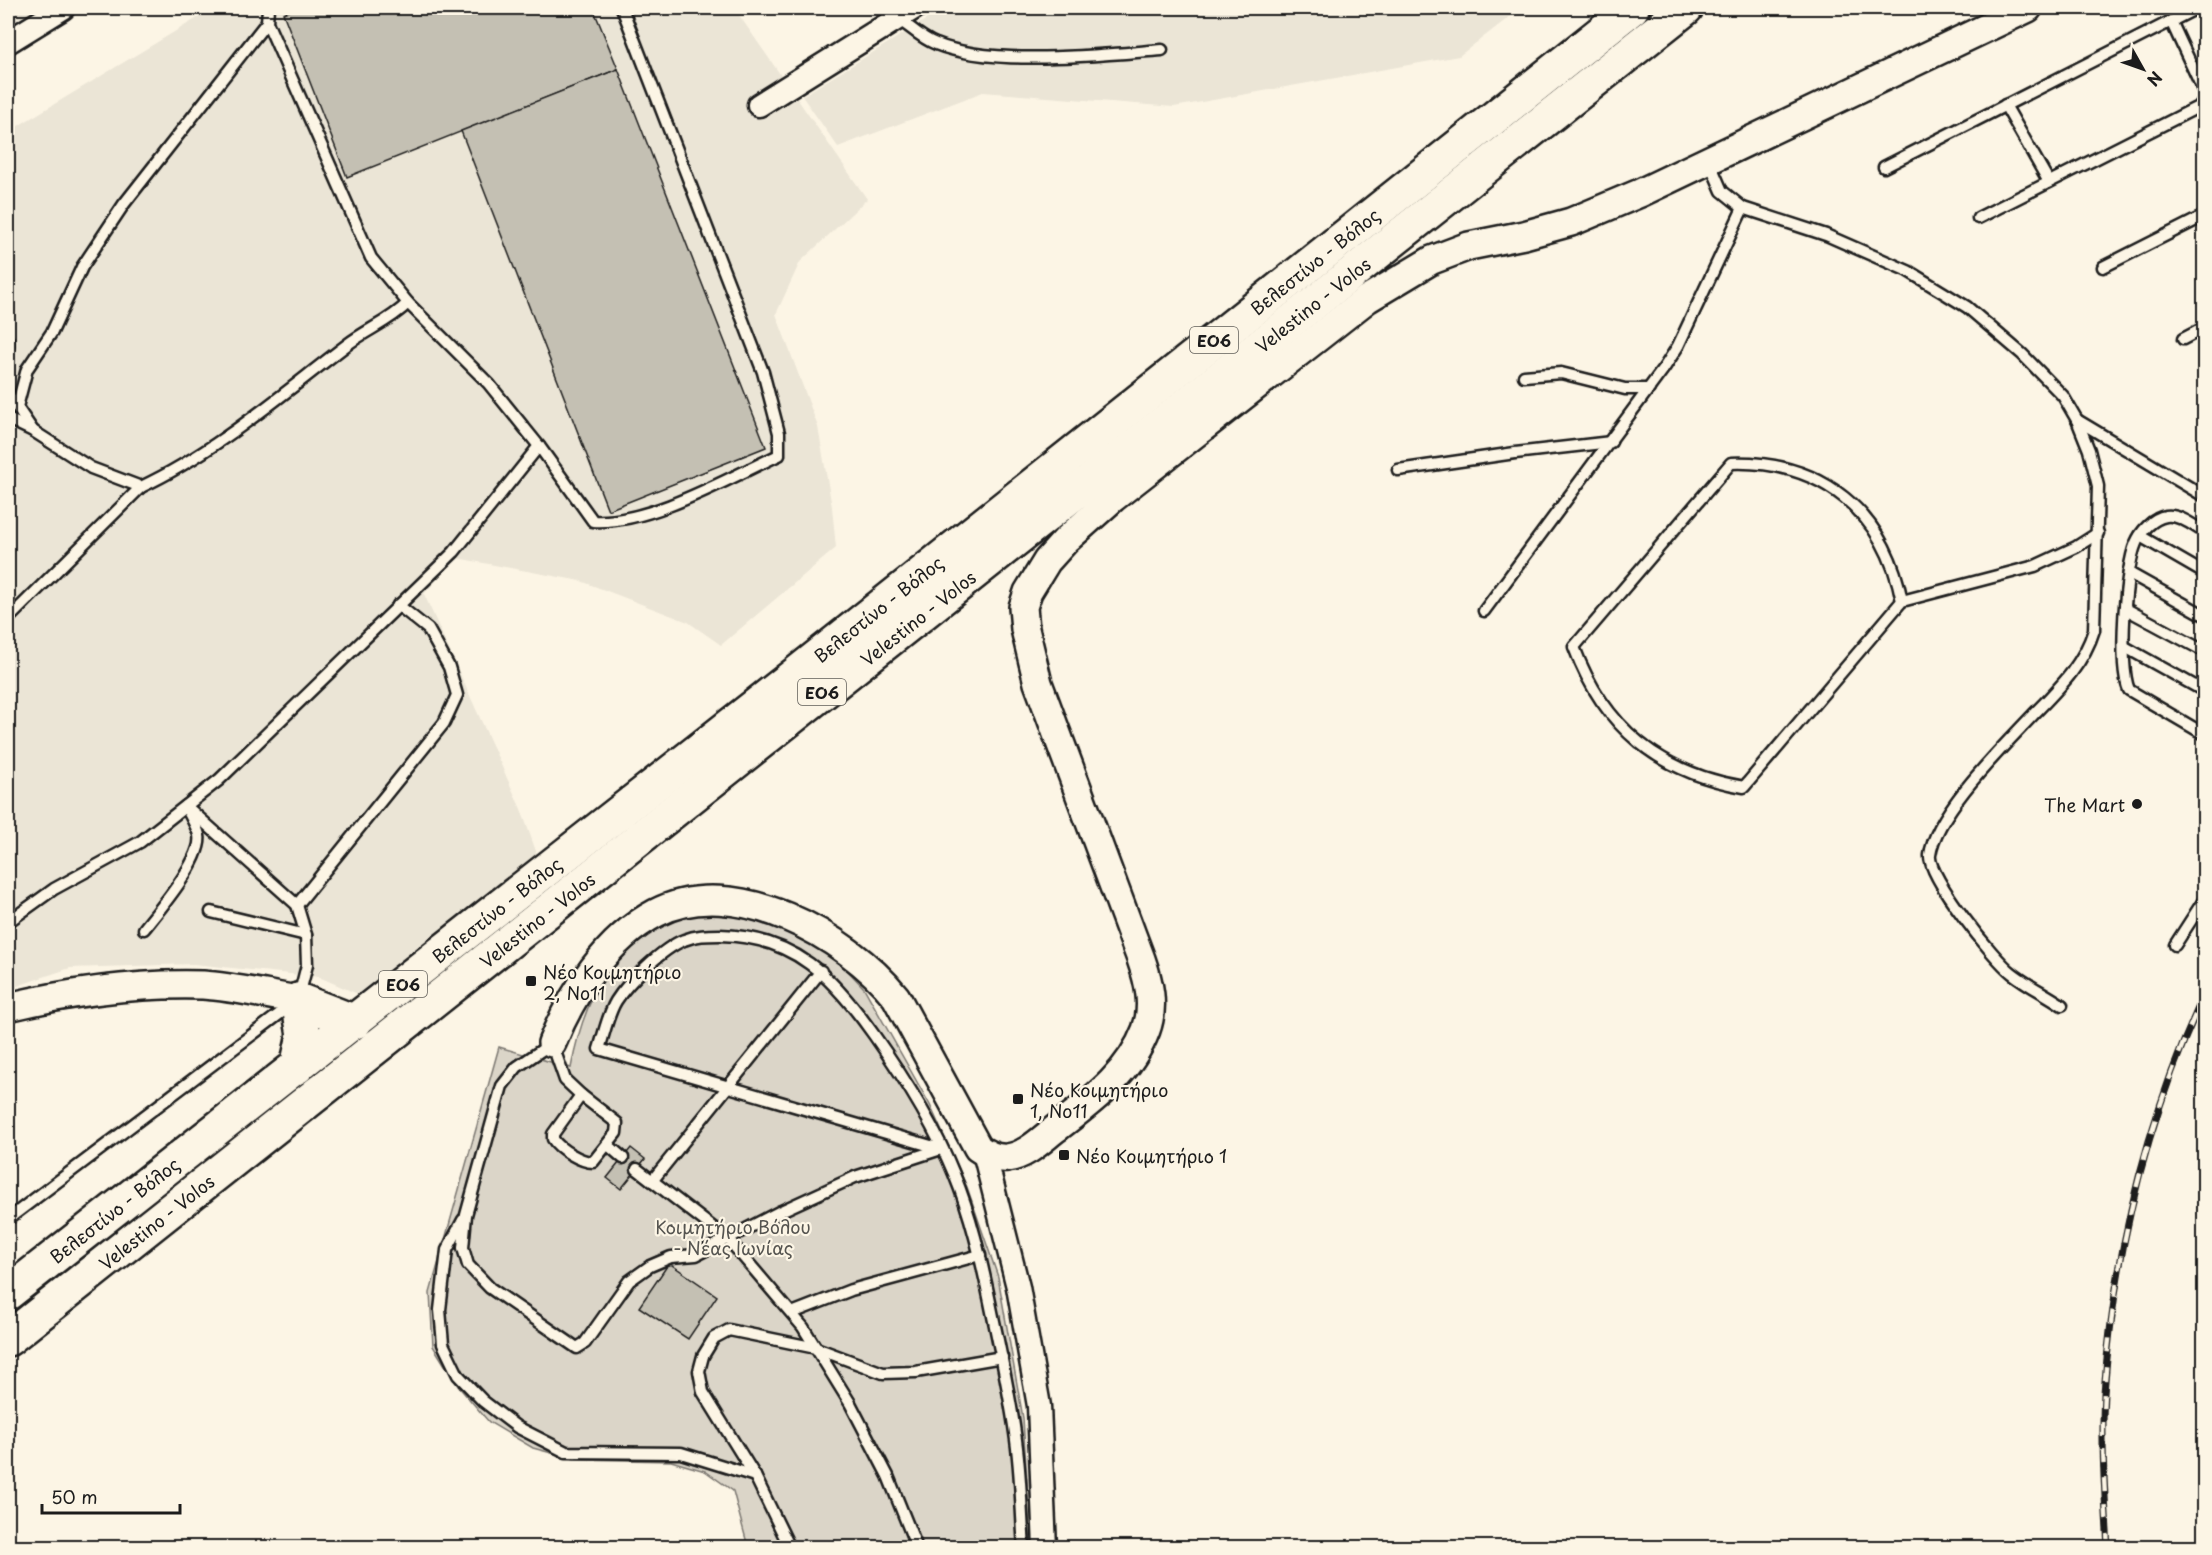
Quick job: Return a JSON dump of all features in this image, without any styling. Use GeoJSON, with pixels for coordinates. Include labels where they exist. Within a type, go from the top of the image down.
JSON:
{"type":"FeatureCollection","features":[{"type":"Feature","properties":{"kind":"highway","name":"Βελεστίνο - Βόλος"},"geometry":{"type":"LineString","coordinates":[[8,1293],[355,1022],[1632,8]]}},
{"type":"Feature","properties":{"kind":"highway","name":"Velestino - Volos"},"geometry":{"type":"LineString","coordinates":[[8,1339],[1686,8]]}},
{"type":"Feature","properties":{"kind":"highway"},"geometry":{"type":"LineString","coordinates":[[298,1000],[355,1022]]}},
{"type":"Feature","properties":{"kind":"highway"},"geometry":{"type":"LineString","coordinates":[[297,1067],[304,1035],[298,1000]]}},
{"type":"Feature","properties":{"kind":"street"},"geometry":{"type":"LineString","coordinates":[[8,42],[63,8]]}},
{"type":"Feature","properties":{"kind":"street"},"geometry":{"type":"LineString","coordinates":[[552,1043],[579,988],[616,945],[643,922],[668,908],[708,902],[742,904],[768,910],[790,918],[836,942],[883,980],[907,1016],[973,1142],[984,1152],[1006,1158],[1021,1154],[1095,1098],[1131,1059],[1146,1029],[1150,1009],[1150,986],[1142,959],[1077,792],[1029,653],[1023,607],[1028,592],[1047,561],[1066,540],[1113,498],[1366,299],[1432,260],[1469,246],[1524,235],[1571,222],[1709,160],[2028,8]]}},
{"type":"Feature","properties":{"kind":"street"},"geometry":{"type":"LineString","coordinates":[[759,105],[906,13]]}},
{"type":"Feature","properties":{"kind":"street"},"geometry":{"type":"LineString","coordinates":[[8,1007],[55,996],[156,986],[204,986],[298,1000]]}},
{"type":"Feature","properties":{"kind":"street"},"geometry":{"type":"LineString","coordinates":[[984,1152],[1018,1287],[1038,1396],[1045,1548]]}},
{"type":"Feature","properties":{"kind":"lane"},"geometry":{"type":"LineString","coordinates":[[268,8],[267,22],[371,258],[408,303],[489,384],[539,446],[593,521],[611,522],[675,503],[779,455],[779,433],[763,372],[622,8]]}},
{"type":"Feature","properties":{"kind":"lane"},"geometry":{"type":"LineString","coordinates":[[1884,166],[2197,8]]}},
{"type":"Feature","properties":{"kind":"lane"},"geometry":{"type":"LineString","coordinates":[[906,13],[933,43],[979,54],[1064,57],[1162,51]]}},
{"type":"Feature","properties":{"kind":"lane"},"geometry":{"type":"LineString","coordinates":[[2171,21],[2205,92]]}},
{"type":"Feature","properties":{"kind":"lane"},"geometry":{"type":"LineString","coordinates":[[17,408],[27,369],[52,332],[82,267],[124,204],[267,22]]}},
{"type":"Feature","properties":{"kind":"lane"},"geometry":{"type":"LineString","coordinates":[[1978,218],[2205,104]]}},
{"type":"Feature","properties":{"kind":"lane"},"geometry":{"type":"LineString","coordinates":[[2005,105],[2049,182]]}},
{"type":"Feature","properties":{"kind":"lane"},"geometry":{"type":"LineString","coordinates":[[1709,160],[1722,191],[1743,208],[1826,235],[1908,271],[1967,307],[2022,354],[2063,396],[2077,420],[2089,450],[2098,486],[2094,630],[2088,651],[2071,675],[1984,767],[1938,832],[1929,857],[1949,899],[2011,972],[2062,1005]]}},
{"type":"Feature","properties":{"kind":"lane"},"geometry":{"type":"LineString","coordinates":[[1484,611],[1611,442],[1678,346],[1743,208]]}},
{"type":"Feature","properties":{"kind":"lane"},"geometry":{"type":"LineString","coordinates":[[2103,267],[2205,216]]}},
{"type":"Feature","properties":{"kind":"lane"},"geometry":{"type":"LineString","coordinates":[[8,619],[141,487],[170,473],[214,443],[352,341],[395,316],[408,303]]}},
{"type":"Feature","properties":{"kind":"lane"},"geometry":{"type":"LineString","coordinates":[[2183,339],[2205,328]]}},
{"type":"Feature","properties":{"kind":"lane"},"geometry":{"type":"LineString","coordinates":[[8,340],[8,347]]}},
{"type":"Feature","properties":{"kind":"lane"},"geometry":{"type":"LineString","coordinates":[[1524,376],[1561,373],[1625,389],[1649,389]]}},
{"type":"Feature","properties":{"kind":"lane"},"geometry":{"type":"LineString","coordinates":[[8,394],[33,431]]}},
{"type":"Feature","properties":{"kind":"lane"},"geometry":{"type":"LineString","coordinates":[[8,419],[33,431],[91,468],[141,487]]}},
{"type":"Feature","properties":{"kind":"lane"},"geometry":{"type":"LineString","coordinates":[[2077,420],[2205,496]]}},
{"type":"Feature","properties":{"kind":"lane"},"geometry":{"type":"LineString","coordinates":[[1398,470],[1611,442]]}},
{"type":"Feature","properties":{"kind":"lane"},"geometry":{"type":"LineString","coordinates":[[8,922],[54,889],[141,842],[219,780],[454,552],[539,446]]}},
{"type":"Feature","properties":{"kind":"lane"},"geometry":{"type":"LineString","coordinates":[[1902,601],[1895,571],[1883,543],[1865,518],[1844,496],[1818,480],[1791,469],[1751,462],[1731,463],[1574,647],[1593,689],[1620,726],[1637,741],[1676,767],[1721,783],[1744,787],[1902,601],[2035,566],[2076,547],[2098,533]]}},
{"type":"Feature","properties":{"kind":"lane"},"geometry":{"type":"LineString","coordinates":[[2205,532],[2170,516],[2157,519],[2140,536],[2129,573],[2124,675],[2129,690],[2205,735]]}},
{"type":"Feature","properties":{"kind":"lane"},"geometry":{"type":"LineString","coordinates":[[2140,536],[2205,573]]}},
{"type":"Feature","properties":{"kind":"lane"},"geometry":{"type":"LineString","coordinates":[[2129,573],[2205,615]]}},
{"type":"Feature","properties":{"kind":"lane"},"geometry":{"type":"LineString","coordinates":[[297,905],[444,723],[457,695],[449,667],[429,629],[398,605]]}},
{"type":"Feature","properties":{"kind":"lane"},"geometry":{"type":"LineString","coordinates":[[2126,609],[2205,651]]}},
{"type":"Feature","properties":{"kind":"lane"},"geometry":{"type":"LineString","coordinates":[[2125,647],[2205,691]]}},
{"type":"Feature","properties":{"kind":"lane"},"geometry":{"type":"LineString","coordinates":[[8,1219],[298,1000],[306,965],[306,935],[297,905],[186,806]]}},
{"type":"Feature","properties":{"kind":"lane"},"geometry":{"type":"LineString","coordinates":[[144,929],[183,876],[195,853],[199,837],[186,806]]}},
{"type":"Feature","properties":{"kind":"lane"},"geometry":{"type":"LineString","coordinates":[[2175,945],[2205,900]]}},
{"type":"Feature","properties":{"kind":"lane"},"geometry":{"type":"LineString","coordinates":[[211,912],[306,935]]}},
{"type":"Feature","properties":{"kind":"lane"},"geometry":{"type":"LineString","coordinates":[[941,1149],[599,1049],[615,1002],[630,983],[662,954],[681,941],[702,935],[733,935],[772,942],[801,957],[821,971],[842,992],[887,1053],[941,1149],[954,1173],[980,1255],[1002,1357],[1016,1435],[1024,1548]]}},
{"type":"Feature","properties":{"kind":"lane"},"geometry":{"type":"LineString","coordinates":[[652,1181],[821,971]]}},
{"type":"Feature","properties":{"kind":"lane"},"geometry":{"type":"LineString","coordinates":[[580,1095],[554,1134],[554,1142],[590,1162],[597,1160],[608,1145],[616,1133],[617,1123],[580,1095],[565,1080],[552,1043],[517,1067],[502,1086],[466,1215],[463,1248],[468,1265],[490,1288],[577,1348],[585,1343],[629,1281],[650,1266],[671,1257],[696,1255],[729,1240],[781,1211],[855,1177],[941,1149]]}},
{"type":"Feature","properties":{"kind":"lane"},"geometry":{"type":"LineString","coordinates":[[608,1145],[623,1158]]}},
{"type":"Feature","properties":{"kind":"lane"},"geometry":{"type":"LineString","coordinates":[[637,1169],[729,1240],[792,1313],[850,1403],[888,1476],[917,1548]]}},
{"type":"Feature","properties":{"kind":"lane"},"geometry":{"type":"LineString","coordinates":[[466,1215],[447,1250],[440,1310],[443,1344],[458,1375],[483,1401],[517,1427],[566,1452],[587,1455],[659,1451],[681,1453],[754,1476]]}},
{"type":"Feature","properties":{"kind":"lane"},"geometry":{"type":"LineString","coordinates":[[792,1313],[851,1290],[980,1255]]}},
{"type":"Feature","properties":{"kind":"lane"},"geometry":{"type":"LineString","coordinates":[[790,1548],[754,1476],[703,1392],[699,1371],[708,1344],[721,1333],[729,1330],[816,1348],[884,1373],[916,1372],[1002,1357]]}},
{"type":"Feature","properties":{"kind":"shaded area"},"geometry":{"type":"Polygon","coordinates":[[[8,8],[47,8],[8,32],[8,8]]]}},
{"type":"Feature","properties":{"kind":"shaded area"},"geometry":{"type":"Polygon","coordinates":[[[214,8],[734,8],[867,199],[800,262],[776,314],[818,427],[832,507],[836,548],[721,645],[688,622],[581,581],[457,558],[424,594],[521,809],[538,857],[360,995],[319,977],[194,964],[70,968],[8,989],[8,132],[214,8]]]}},
{"type":"Feature","properties":{"kind":"shaded area"},"geometry":{"type":"Polygon","coordinates":[[[921,8],[1521,8],[1459,56],[1174,107],[983,92],[838,147],[802,96],[927,19],[921,8]]]}},
{"type":"Feature","properties":{"kind":"green space","name":"Κοιμητήριο Βόλου - Νέας Ιωνίας"},"geometry":{"type":"Polygon","coordinates":[[[718,911],[761,918],[830,952],[864,988],[930,1105],[967,1187],[998,1277],[1023,1418],[1031,1547],[748,1547],[733,1491],[705,1471],[671,1461],[574,1459],[533,1448],[489,1422],[458,1386],[433,1346],[430,1293],[499,1047],[571,1068],[588,1007],[607,971],[620,955],[635,940],[669,917],[683,913],[718,911]]]}},
{"type":"Feature","properties":{"kind":"building"},"geometry":{"type":"Polygon","coordinates":[[[297,8],[593,8],[618,69],[347,177],[283,13],[297,8]]]}},
{"type":"Feature","properties":{"kind":"building"},"geometry":{"type":"Polygon","coordinates":[[[618,69],[766,447],[608,510],[461,131],[618,69]]]}},
{"type":"Feature","properties":{"kind":"building"},"geometry":{"type":"Polygon","coordinates":[[[631,1148],[645,1159],[621,1189],[607,1178],[631,1148]]]}},
{"type":"Feature","properties":{"kind":"building"},"geometry":{"type":"Polygon","coordinates":[[[669,1263],[717,1296],[688,1339],[639,1307],[669,1263]]]}},
{"type":"Feature","properties":{"kind":"railway"},"geometry":{"type":"LineString","coordinates":[[2108,1548],[2103,1412],[2116,1290],[2136,1189],[2150,1139],[2183,1042],[2204,995]]}},
{"type":"Feature","properties":{"kind":"place","name":"The Mart"},"geometry":{"type":"Point","coordinates":[2137,804]}},
{"type":"Feature","properties":{"kind":"place","name":"Νέο Κοιμητήριο 2, Νο11"},"geometry":{"type":"Point","coordinates":[531,981]}},
{"type":"Feature","properties":{"kind":"place","name":"Νέο Κοιμητήριο 1, Νο11"},"geometry":{"type":"Point","coordinates":[1018,1099]}},
{"type":"Feature","properties":{"kind":"place","name":"Νέο Κοιμητήριο 1"},"geometry":{"type":"Point","coordinates":[1064,1155]}}]}
